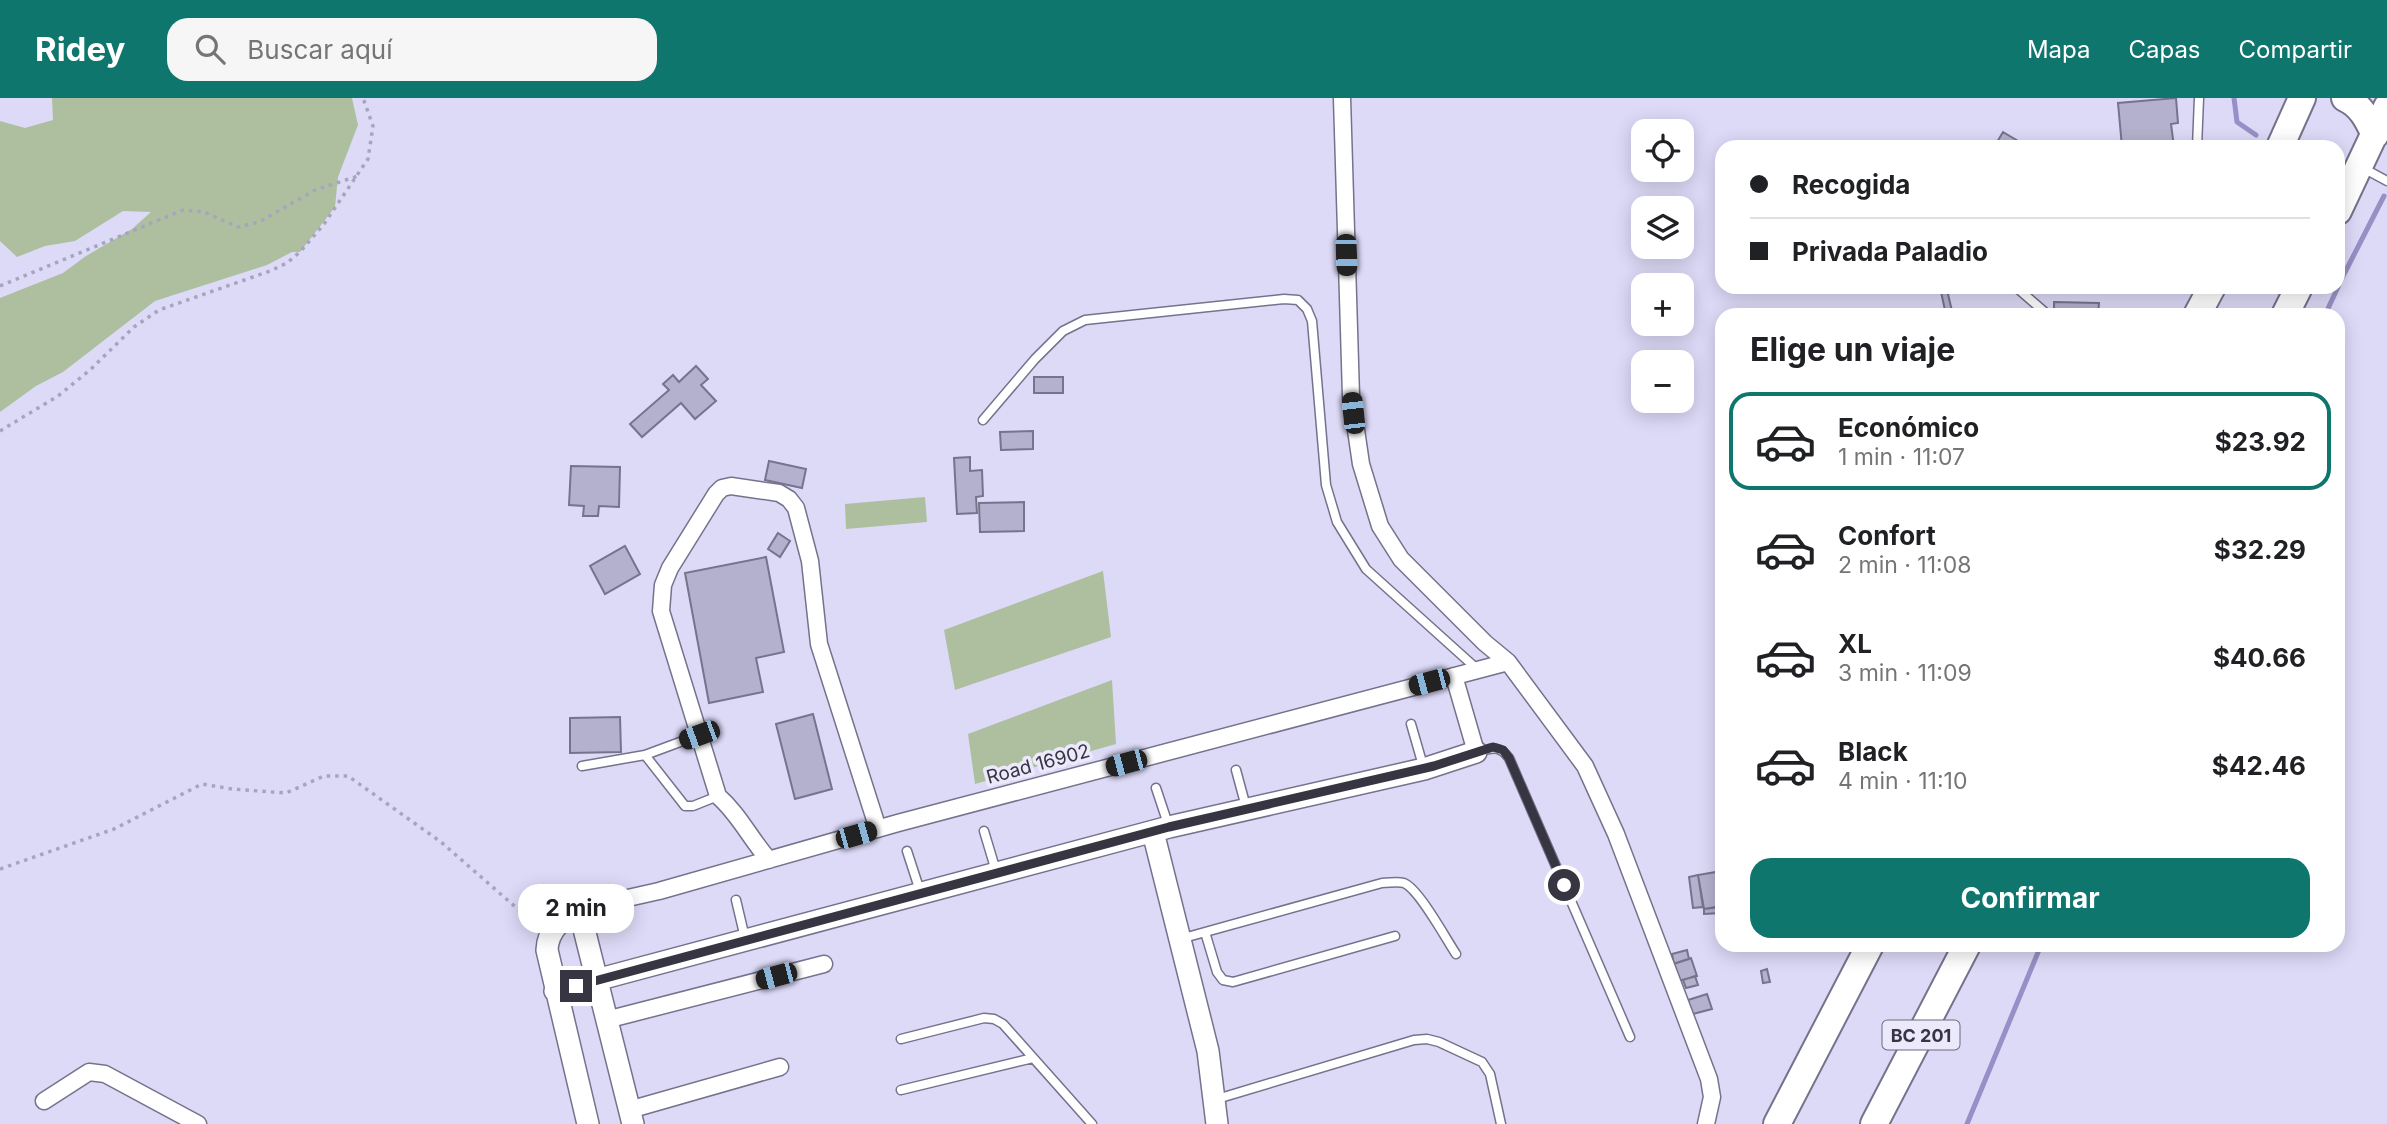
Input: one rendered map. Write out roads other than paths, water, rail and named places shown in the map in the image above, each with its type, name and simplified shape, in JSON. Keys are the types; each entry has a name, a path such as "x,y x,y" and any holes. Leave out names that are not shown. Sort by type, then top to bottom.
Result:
{"highway":[{"path":"2283,140 2298,108 2324,98"},
{"path":"2345,98 2357,106 2375,135"},
{"path":"2345,197 2387,107"},
{"path":"1777,1124 1866,952"},
{"name":"BC 201","path":"1874,1124 1963,952"}],"street":[{"path":"1342,98 1349,370 1355,430 1370,496 1380,526 1401,559 1485,643 1508,662 1585,766 1616,834 1709,1079 1712,1097 1706,1124"},
{"path":"769,860 752,841 732,808 718,796 661,611 663,584 670,568 722,488 731,486 779,493 789,499 796,508 810,561 819,644 878,829"},
{"name":"Road 16902","path":"579,909 659,891 878,829 1508,662"},
{"path":"555,990 1161,830 1424,769 1476,752 1454,676"},
{"path":"1161,830 1180,939 1208,1051 1217,1124"},
{"path":"588,1124 547,950 550,937 558,923 579,909 631,1117 780,1067"},
{"path":"606,1020 824,964"},
{"path":"44,1101 89,1072 105,1074 198,1124"}],"lane":[{"path":"2197,140 2199,98"},
{"path":"2361,166 2387,181"},
{"path":"2023,294 2040,308"},
{"path":"983,420 1035,359 1063,331 1085,320 1271,300 1298,300 1307,309 1312,321 1326,485 1337,522 1366,569 1477,669"},
{"path":"1411,724 1424,769"},
{"path":"582,766 645,755 699,735"},
{"path":"1476,752 1493,747 1503,750 1509,758 1629,1037"},
{"path":"645,755 685,806 693,806 718,796"},
{"path":"1236,770 1247,809"},
{"path":"1156,788 1161,830"},
{"path":"984,831 997,874"},
{"path":"907,850 921,894"},
{"path":"1180,939 1397,881 1407,884 1416,893 1456,954"},
{"path":"736,900 746,941"},
{"path":"1205,932 1217,972 1223,980 1233,982 1395,936"},
{"path":"901,1039 984,1018 994,1019 1003,1024 1093,1124"},
{"path":"1214,1100 1414,1040 1427,1039 1482,1062 1490,1074 1501,1124"},
{"path":"901,1090 1033,1058"}],"waterway":[{"path":"2234,98 2237,122 2256,135"},
{"path":"2345,272 2384,196"},
{"path":"2328,308 2335,294"},
{"path":"1967,1124 2038,952"}]}
